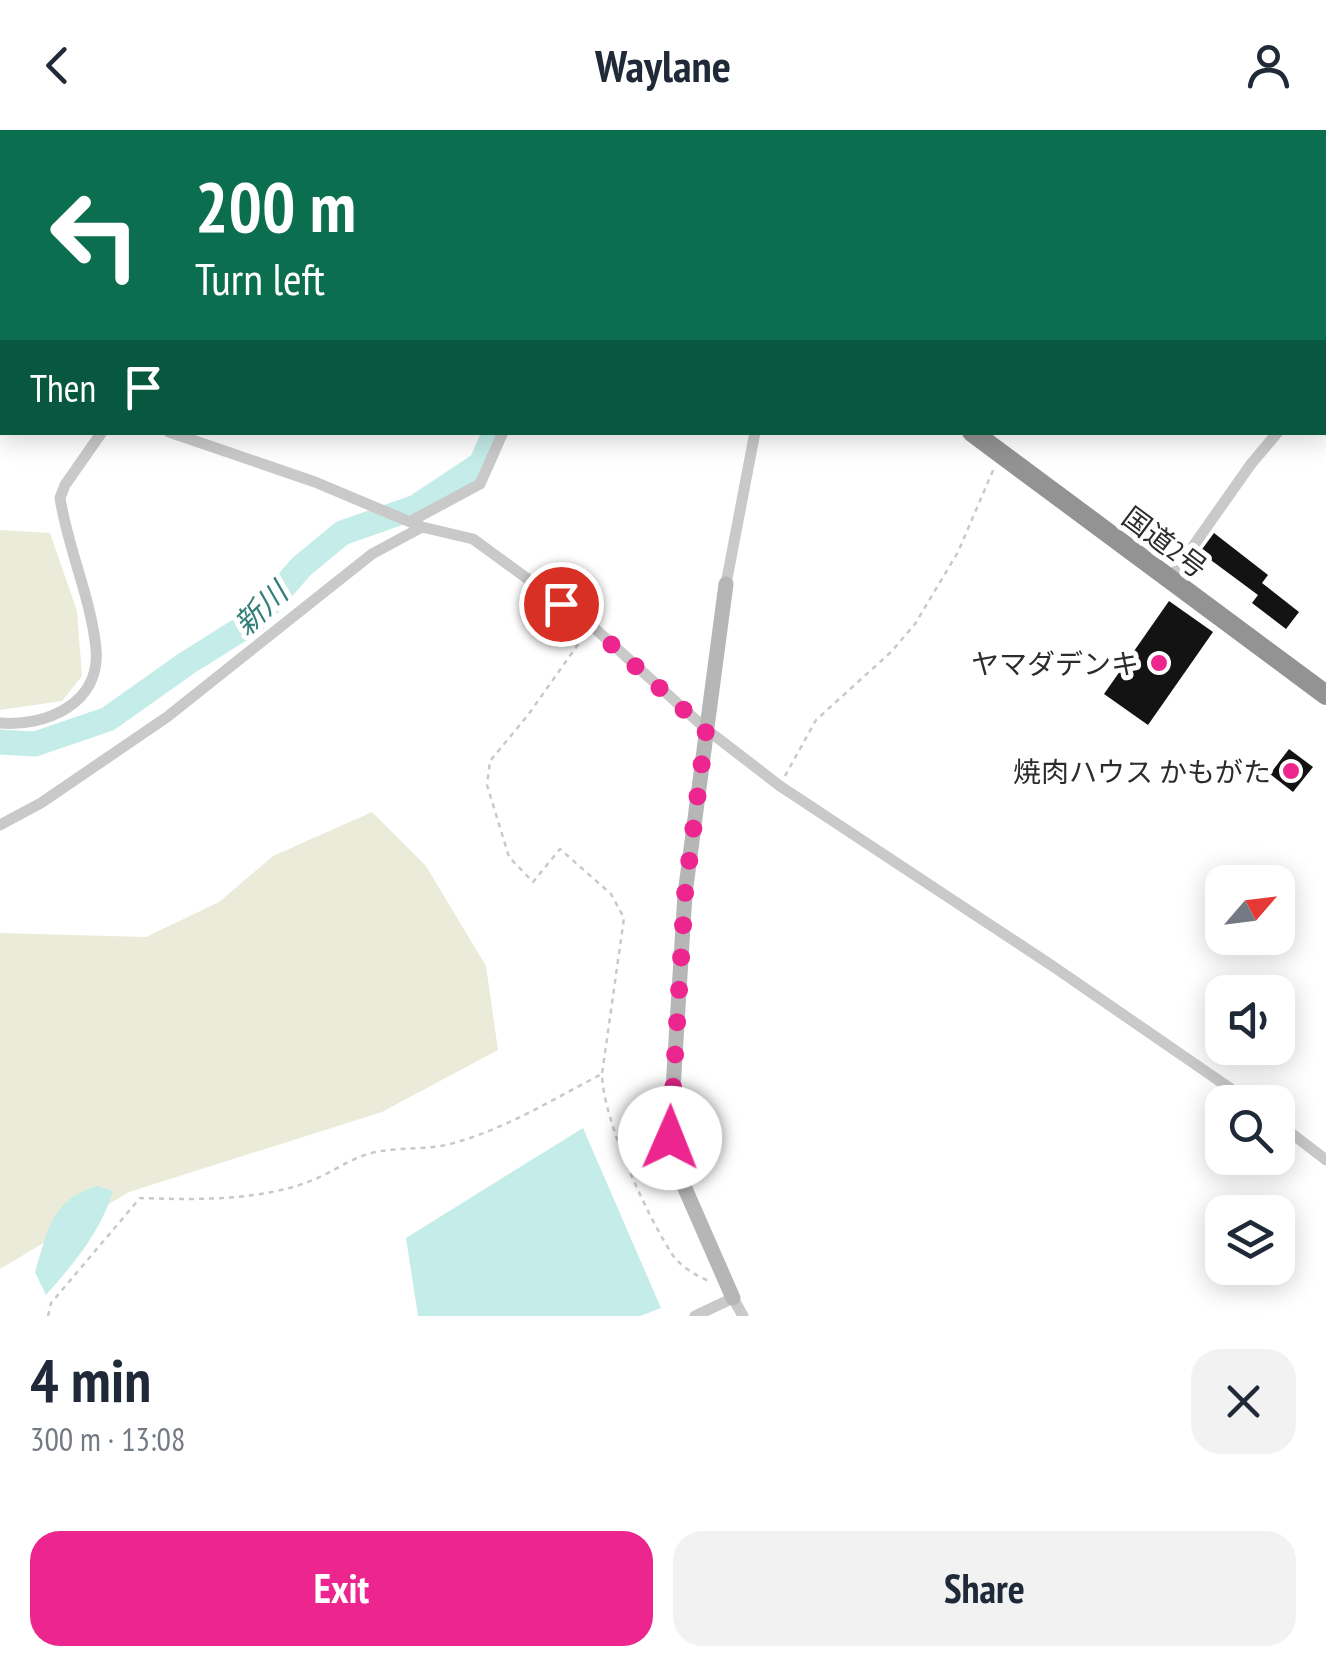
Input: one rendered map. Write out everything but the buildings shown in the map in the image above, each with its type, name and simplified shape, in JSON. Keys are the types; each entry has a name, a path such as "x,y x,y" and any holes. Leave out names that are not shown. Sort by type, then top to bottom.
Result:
{"highway":[{"name":"国道2号","path":"976,435 1326,695"}],"street":[{"path":"0,724 48,719 74,705 88,685 96,650 60,498 100,435"},
{"path":"178,435 315,482 417,524 473,539 591,626 706,730 780,786 1225,1085"},
{"path":"0,825 41,804 167,717 372,554 480,484 503,435"},
{"path":"743,1316 673,1161 670,1138 685,894 726,584 754,435"},
{"path":"1170,579 1275,435"},
{"path":"1295,1136 1326,1160"},
{"path":"695,1316 731,1293"}],"path":[{"path":"780,786 816,720 891,652 914,624 958,552 1000,453"},
{"path":"591,626 490,761 487,785 509,857 534,882 560,849 611,894 624,918 602,1095 610,1122 674,1257 702,1279 731,1293"},
{"path":"48,1316 52,1302 140,1198 205,1200 278,1189 310,1181 362,1156 390,1148 445,1146 480,1136 602,1074"}],"green space":[{"path":"0,530 50,533 77,611 82,676 62,701 0,710"},
{"path":"372,812 426,866 486,966 498,1050 382,1112 129,1192 0,1269 0,933 146,937 219,902 273,856"}],"water":[{"path":"583,1128 661,1308 640,1316 418,1316 406,1238"},
{"path":"97,1186 113,1191 101,1220 77,1259 46,1295 35,1272 48,1230 70,1199"}],"waterway":[{"name":"新川","path":"0,742 35,744 108,719 254,621 301,567 342,533 416,507 481,464 494,435"}],"place":[{"name":"ヤマダデンキ","path":"1159,663"},
{"name":"焼肉ハウス かもがた","path":"1291,771"}],"route":[{"path":"561,604 591,626 706,730 685,894 670,1138"}]}
